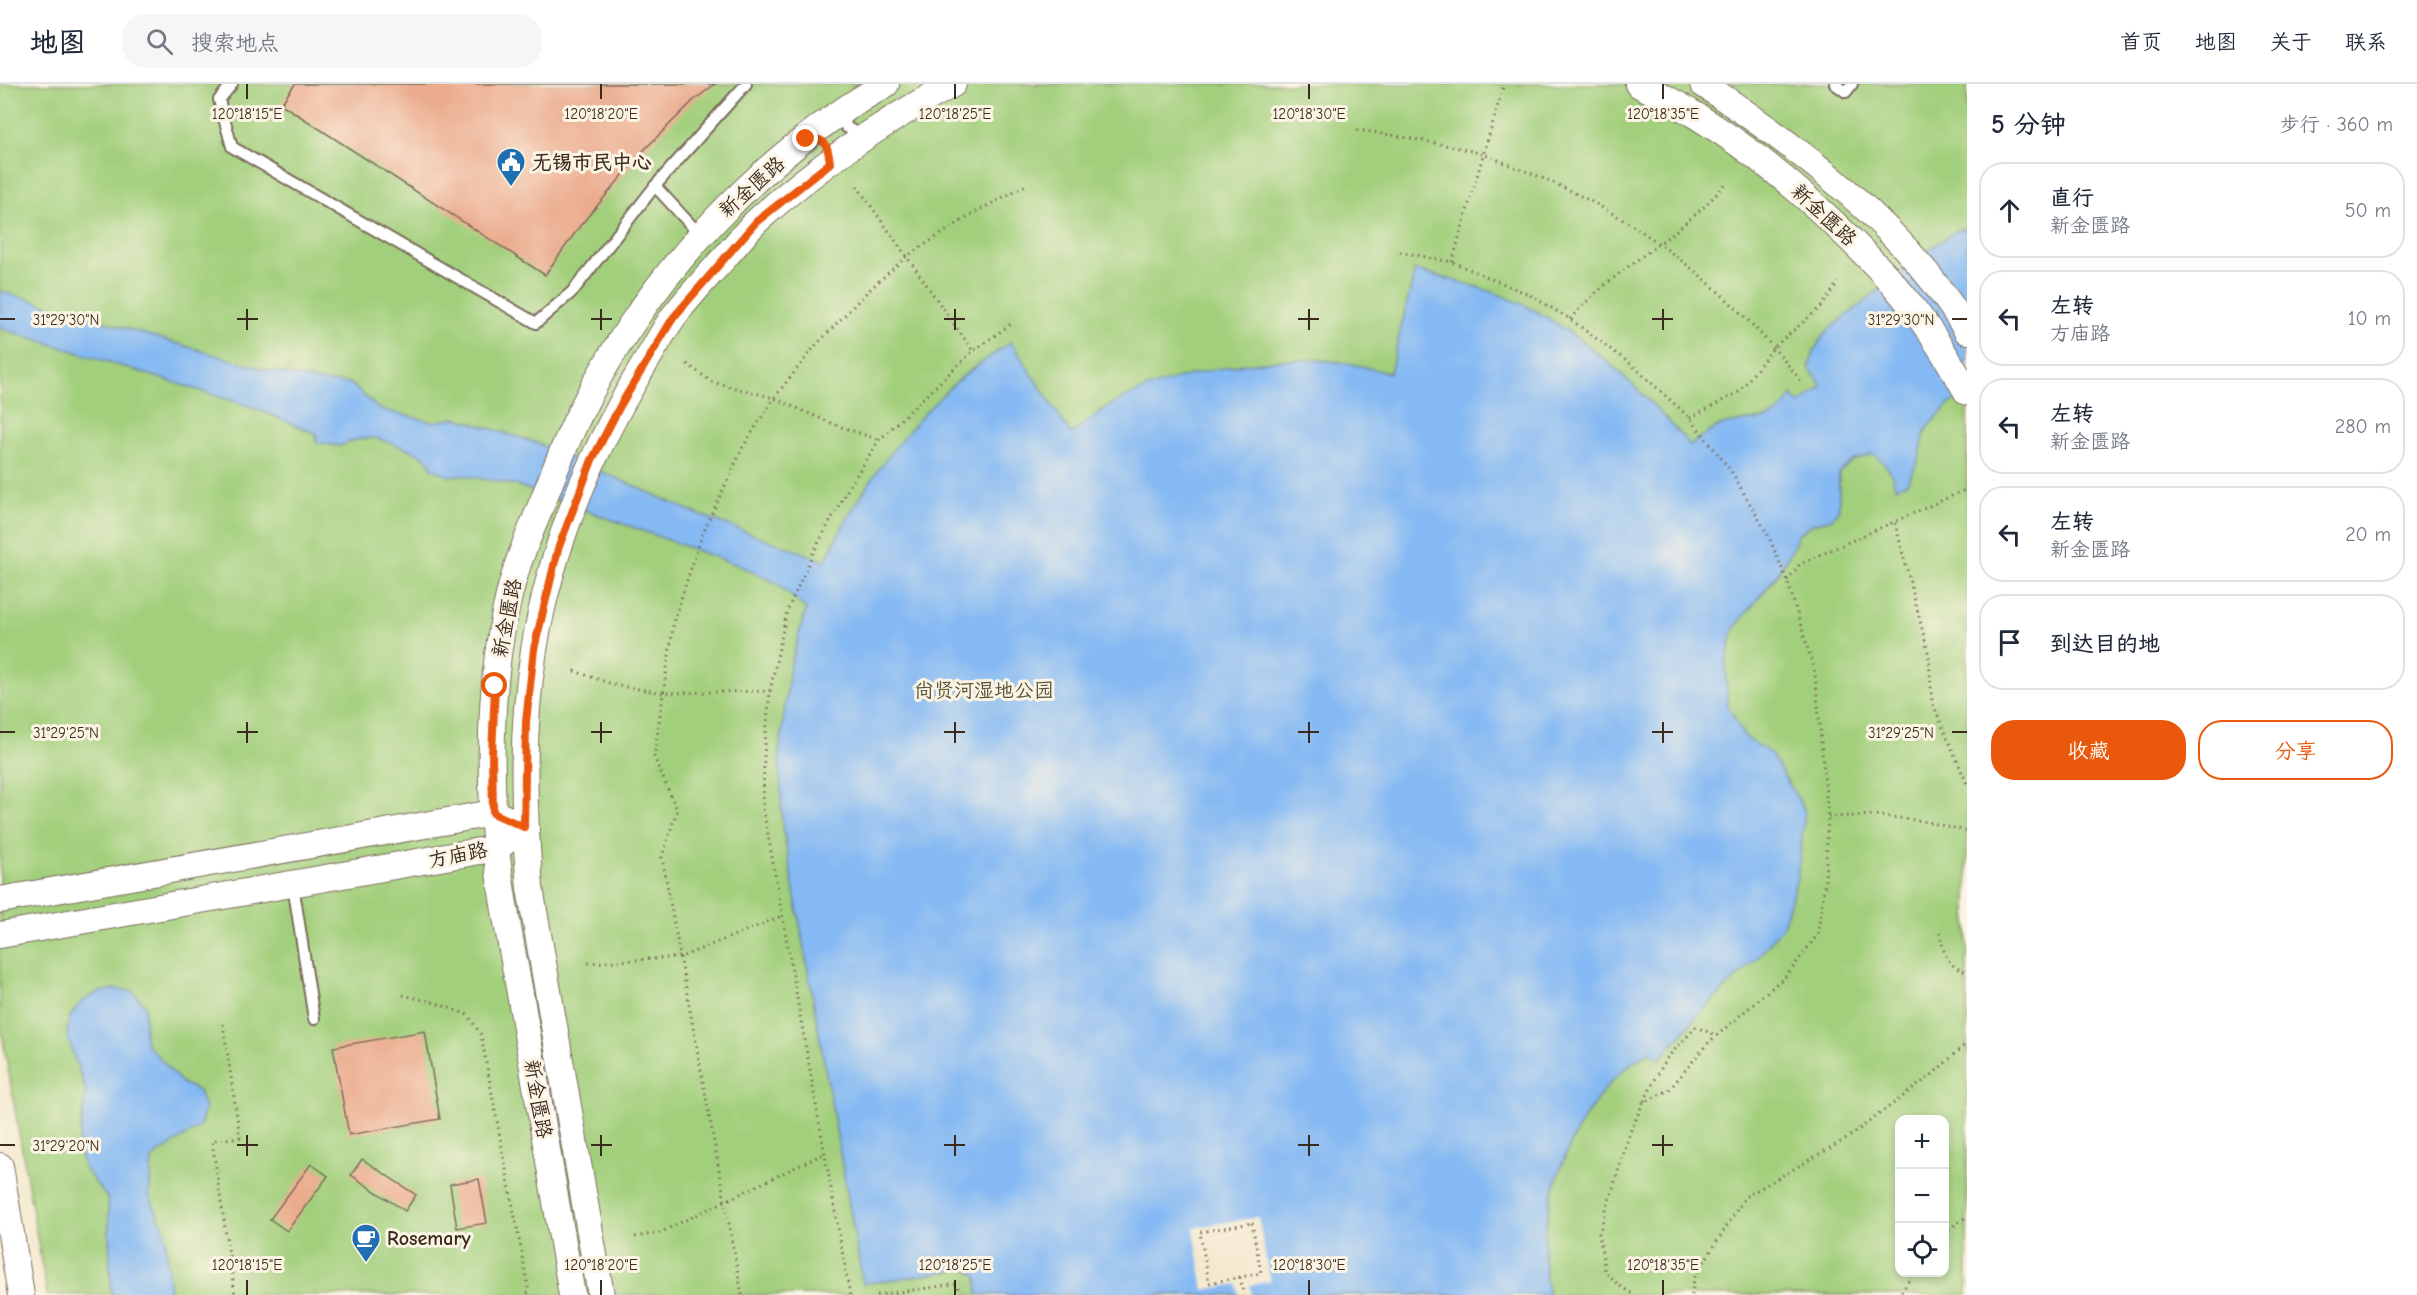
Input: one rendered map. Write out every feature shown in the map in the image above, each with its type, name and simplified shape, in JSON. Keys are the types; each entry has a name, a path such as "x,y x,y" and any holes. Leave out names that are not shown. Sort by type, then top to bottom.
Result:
{"street":[{"name":"新金匮路","path":"601,1295 530,888 524,827 525,732 534,649 558,549 592,460 620,406 673,318 822,149 849,107 886,84"},
{"name":"新金匮路","path":"572,1295 509,932 493,813 492,715 498,658 517,567 563,450 589,396 656,290 700,236 733,203 822,149 869,134 953,84"},
{"name":"新金匮路","path":"1638,84 1707,122 1759,158 1811,200 1867,256 1915,311 1943,351 1967,392"},
{"name":"新金匮路","path":"1703,84 1796,149 1850,194 1891,234 1938,289 1967,331"},
{"name":"方庙路","path":"0,900 493,813 524,827 497,848 0,935"},
{"path":"0,1166 21,1295"}],"lane":[{"path":"232,84 219,100 232,147 536,323 573,291 655,186 746,84"},
{"path":"1835,84 1846,92 1852,84"},
{"path":"849,107 845,118 846,127 855,132 869,134"},
{"path":"655,186 700,236"},
{"path":"293,885 314,1019"}],"path":[{"path":"1452,262 1504,84"},
{"path":"1357,130 1483,154 1558,184 1615,215 1660,244 1717,288 1774,347 1802,381"},
{"path":"1570,319 1590,296 1660,244 1712,201 1727,182"},
{"path":"742,1295 662,857 677,810 654,757 674,620 702,535 743,447 774,398 816,345 866,293 907,256 974,213 1026,185"},
{"path":"857,186 973,351"},
{"path":"1400,252 1452,262 1530,295 1570,319 1632,365 1690,418 1731,471 1768,535 1787,580 1815,672 1828,817 1825,881 1818,934 1788,974 1707,1044 1669,1090 1643,1103"},
{"path":"1690,418 1739,392 1774,347 1822,306 1838,282"},
{"path":"850,1295 763,807 764,755 770,691 787,611 814,551 879,440 973,351 1011,324"},
{"path":"687,364 712,382 774,398 833,424 879,440"},
{"path":"1787,580 1800,564 1967,489"},
{"path":"1895,523 1929,656 1932,702 1967,784"},
{"path":"574,671 615,685 662,693 770,691"},
{"path":"1828,817 1874,815 1923,821 1967,831"},
{"path":"588,963 681,957 782,916"},
{"path":"1940,932 1944,956 1959,970 1967,972"},
{"path":"403,995 436,1003 468,1015 481,1035 529,1292 525,1295"},
{"path":"223,1024 240,1137 212,1141 235,1295"},
{"path":"1634,1295 1620,1286 1605,1271 1599,1234 1629,1136 1666,1059 1696,1027 1717,1036"},
{"path":"1692,1295 1694,1278 1745,1197 1846,1139 1933,1074 1967,1043"},
{"path":"635,1237 659,1233 825,1153"},
{"path":"1949,1229 1967,1216"},
{"path":"1252,1223 1261,1273 1240,1277 1209,1283 1200,1232 1252,1223"},
{"path":"1240,1277 1244,1295"},
{"path":"1896,1295 1902,1291 1911,1277"},
{"path":"878,1295 957,1284 960,1295"}],"green space":[{"name":"尚贤河湿地公园","path":"0,84 1967,84 1967,1295 47,1295 0,1022"}],"water":[{"path":"1967,228 1967,393 1947,406 1926,429 1919,459 1907,483 1895,487 1888,468 1873,454 1852,461 1839,473 1839,509 1832,519 1812,524 1798,535 1792,550 1774,579 1733,630 1726,664 1727,704 1744,736 1771,754 1805,811 1797,879 1783,926 1757,958 1698,1015 1660,1059 1648,1052 1625,1068 1602,1092 1585,1117 1558,1175 1550,1205 1545,1236 1545,1267 1549,1295 978,1295 977,1276 966,1269 863,1284 782,823 779,754 790,667 806,609 778,584 740,566 516,485 462,475 448,476 433,469 426,458 411,450 375,438 358,439 339,446 316,442 317,434 252,407 0,328 0,291 263,369 325,382 350,383 379,409 433,422 457,418 537,443 695,513 825,561 865,489 898,444 962,377 1011,342 1071,434 1107,407 1137,393 1195,374 1226,367 1288,360 1318,360 1351,364 1390,373 1415,270 1507,298 1558,324 1619,372 1690,445 1722,425 1771,417 1785,405 1792,395 1799,404 1822,386 1809,367 1815,349 1826,332 1934,246 1958,230"},
{"path":"114,989 132,991 145,1005 145,1042 182,1083 199,1091 205,1108 200,1126 152,1158 149,1195 165,1231 170,1295 111,1295 108,1199 84,1168 78,1149 86,1091 67,1036 69,1018 80,1003 96,993"}],"pier":[{"path":"1258,1217 1270,1281 1250,1285 1251,1295 1239,1295 1237,1284 1204,1290 1194,1228"}],"building":[{"name":"无锡市民中心","path":"295,84 715,84 693,101 645,149 580,226 545,275 281,104"},
{"path":"425,1031 440,1119 349,1135 333,1047"},
{"path":"362,1159 416,1195 405,1211 351,1175"},
{"path":"311,1164 328,1176 287,1231 270,1219"},
{"path":"479,1179 487,1223 457,1228 450,1184"}],"place":[{"name":"无锡市民中心","path":"511,188"},
{"name":"Rosemary","path":"366,1264"}],"route":[{"path":"495,686 492,715 493,813 524,827 526,722 534,649 558,549 592,460 639,372 673,318 701,283 756,222 830,163 825,143 816,138 806,139"}]}
